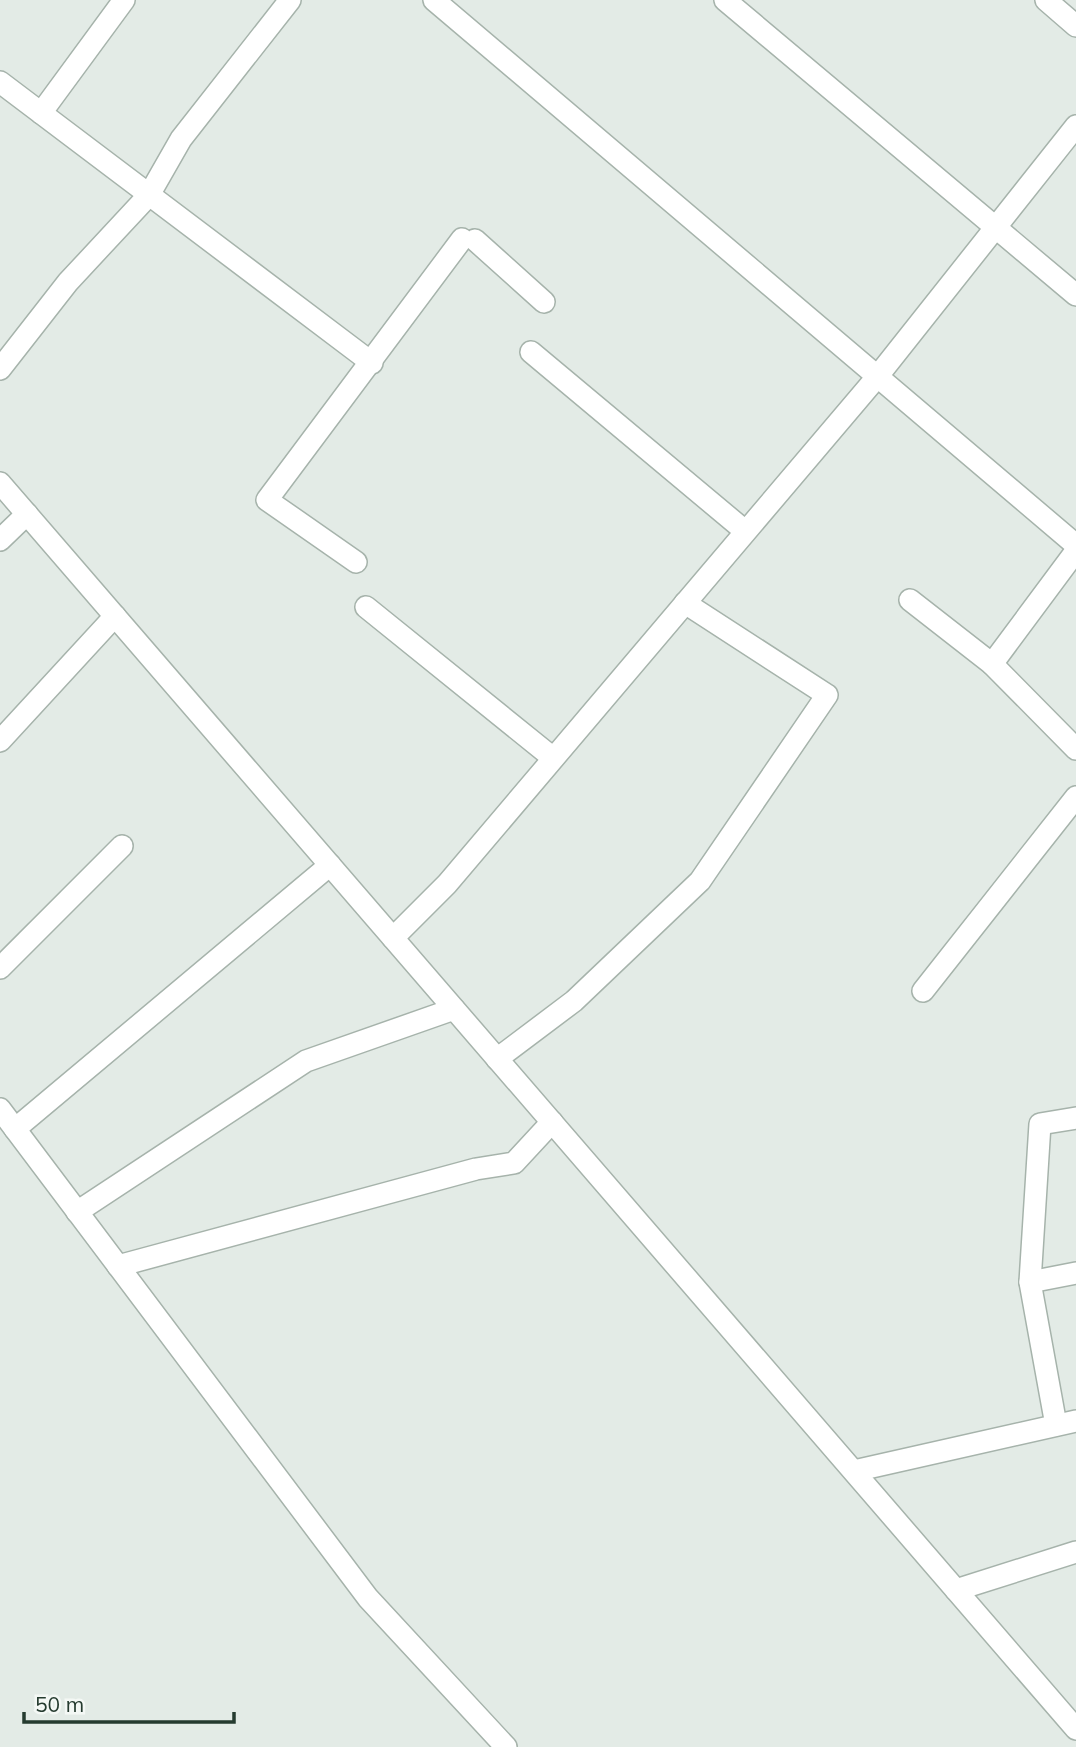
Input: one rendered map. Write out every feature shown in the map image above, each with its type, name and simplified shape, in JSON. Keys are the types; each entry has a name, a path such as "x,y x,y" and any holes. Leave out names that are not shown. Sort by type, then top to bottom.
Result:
{"street":[{"path":"41,113 124,0"},
{"path":"0,369 68,282 149,195 181,139 290,0"},
{"path":"434,0 1076,545"},
{"path":"725,0 1076,295"},
{"path":"1046,0 1076,26"},
{"path":"0,82 372,363"},
{"path":"393,938 447,884 877,377 1076,126"},
{"path":"356,562 267,500 468,240 544,302"},
{"path":"531,352 745,531"},
{"path":"0,483 956,1590 1067,1706 1076,1730"},
{"path":"0,540 27,514"},
{"path":"992,664 1076,551"},
{"path":"910,600 992,664 1076,748"},
{"path":"497,1059 574,1001 700,881 827,695 685,603"},
{"path":"366,607 553,758"},
{"path":"0,741 115,616"},
{"path":"922,991 1076,797"},
{"path":"0,968 122,846"},
{"path":"15,1129 330,865"},
{"path":"77,1212 306,1061 454,1009"},
{"path":"0,1109 368,1598 506,1747"},
{"path":"854,1471 1066,1423 1030,1282 1040,1124 1076,1118"},
{"path":"118,1266 476,1169 514,1163 552,1122"},
{"path":"1030,1282 1076,1273"},
{"path":"956,1590 1076,1552"}]}
